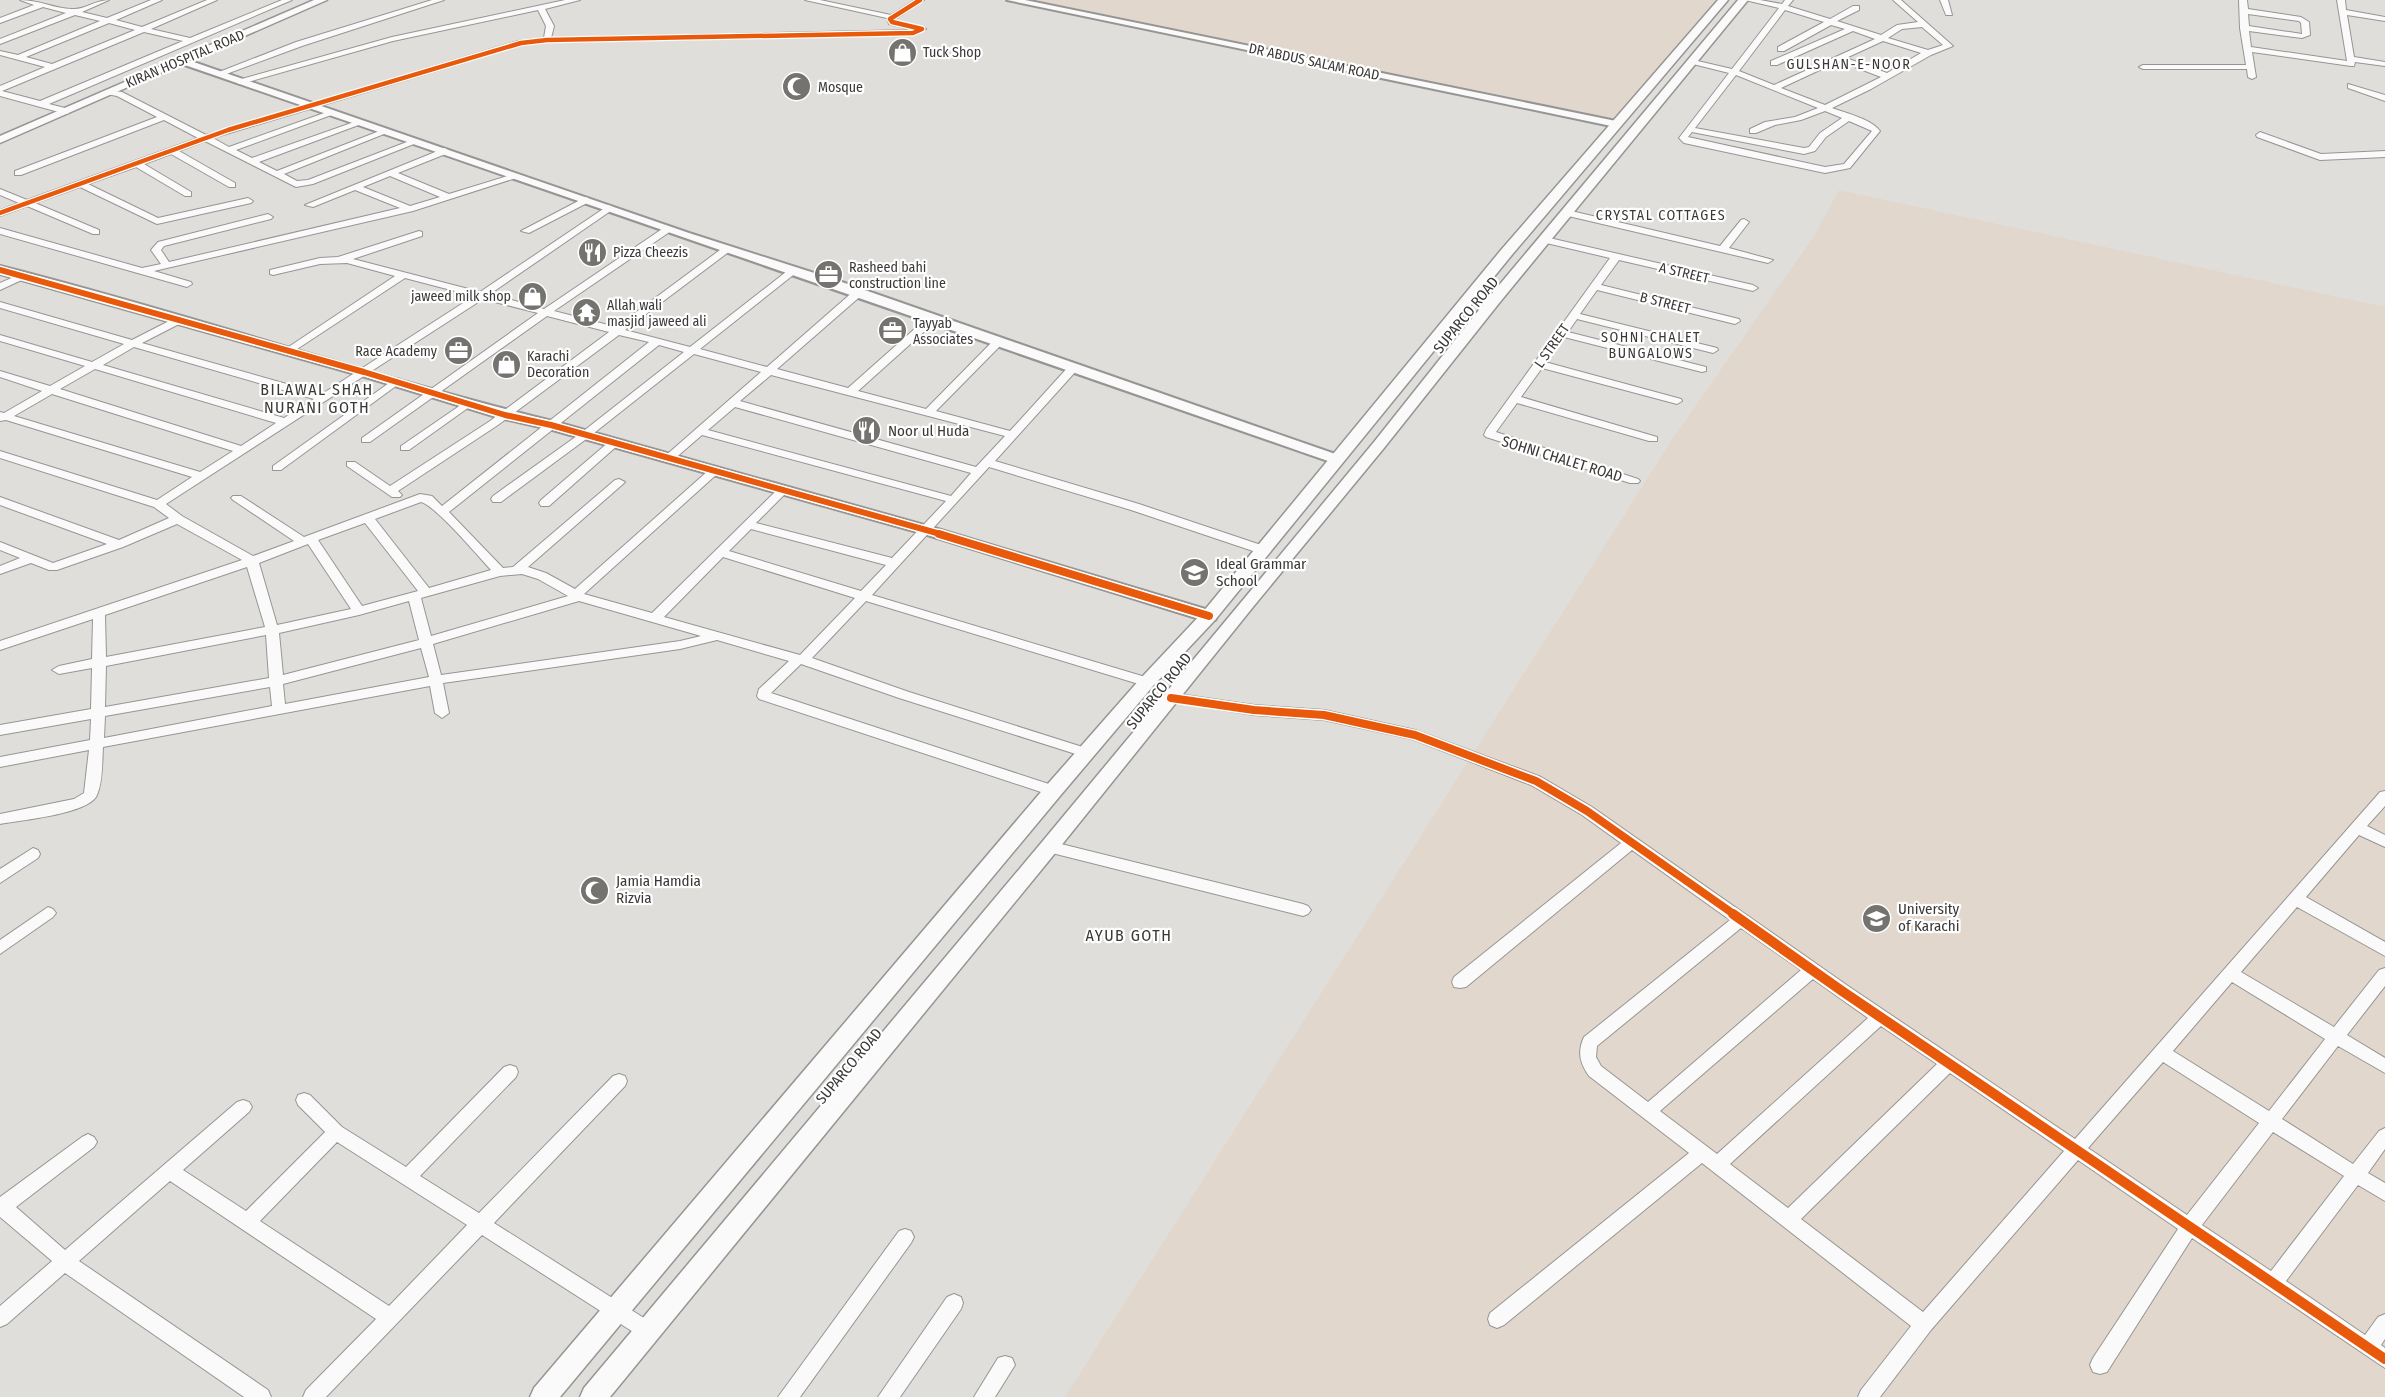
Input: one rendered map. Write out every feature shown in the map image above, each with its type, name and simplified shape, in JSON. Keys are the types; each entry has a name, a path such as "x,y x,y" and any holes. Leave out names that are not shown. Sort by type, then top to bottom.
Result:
{"main road":[{"name":"KIRAN HOSPITAL ROAD","path":"51,113 301,0"},
{"name":"KIRAN HOSPITAL ROAD","path":"0,131 31,117 66,111 322,0"},
{"name":"SUPARCO ROAD","path":"593,1397 1372,454 1495,299 1640,127 1723,0"},
{"name":"SUPARCO ROAD","path":"543,1397 1049,796 1147,682 1209,616 1336,459 1616,124 1679,68 1743,0"},
{"path":"0,140 51,113"},
{"path":"1474,294 1495,299"},
{"path":"1225,596 1247,603"},
{"path":"1049,796 1076,813"}],"street":[{"path":"24,0 202,43"},
{"path":"0,21 52,0"},
{"path":"0,42 105,0"},
{"path":"18,58 158,0"},
{"path":"0,91 213,0"},
{"path":"41,104 288,0"},
{"path":"218,74 298,44 440,0"},
{"path":"242,82 392,39 526,7 540,7 576,0"},
{"path":"809,0 891,17 920,0"},
{"name":"DR ABDUS SALAM ROAD","path":"1012,0 1616,124"},
{"path":"1749,0 1786,3 1830,22 1928,53"},
{"path":"1753,131 1770,121 1803,118 1928,53 1948,47 1897,0"},
{"path":"1944,0 1949,13"},
{"path":"2243,0 2244,28 2253,77"},
{"path":"2247,49 2352,64 2341,0"},
{"path":"1679,68 1736,72 1871,126 1876,131 1847,165 1833,170 1687,141 1683,136 1736,72 1786,3"},
{"path":"540,7 550,26 547,40"},
{"path":"1781,49 1856,8"},
{"path":"2244,11 2301,19 2305,22 2306,35 2244,28"},
{"path":"2343,12 2385,19"},
{"path":"0,213 171,150 305,105 521,43 547,40 901,34 922,30 891,22 891,17"},
{"path":"1776,87 1881,39 1900,27 1924,24"},
{"path":"1774,63 1852,29"},
{"path":"1904,46 1924,41"},
{"path":"0,53 53,67"},
{"path":"1838,58 1887,76"},
{"path":"2351,59 2385,64"},
{"path":"182,61 330,114 859,292 1336,459"},
{"path":"2143,67 2250,66"},
{"path":"2351,86 2385,98"},
{"path":"0,91 41,104 51,113"},
{"path":"109,92 118,94 165,117 296,184 305,183 415,142"},
{"path":"228,150 330,114"},
{"path":"18,173 165,117"},
{"path":"1689,129 1804,151 1812,149 1823,135 1850,117"},
{"path":"252,161 360,123"},
{"path":"277,174 385,132"},
{"path":"2260,135 2320,157 2385,154"},
{"path":"171,150 232,185"},
{"path":"310,205 445,151"},
{"path":"136,163 188,194"},
{"path":"391,172 448,197"},
{"path":"143,271 410,208 517,176"},
{"path":"79,183 157,221 248,201"},
{"path":"354,187 410,208"},
{"path":"0,192 24,204 96,232"},
{"path":"526,231 586,200"},
{"path":"158,504 480,296 609,208"},
{"path":"1567,213 1768,260"},
{"path":"166,266 156,250 161,244 268,217"},
{"path":"1722,250 1744,222"},
{"path":"366,440 546,312 668,229"},
{"path":"0,231 187,284"},
{"path":"273,272 320,261 340,259 419,234"},
{"path":"1545,240 1616,257"},
{"path":"390,491 505,415 727,249"},
{"name":"L STREET","path":"1490,435 1616,257"},
{"name":"A STREET","path":"1616,257 1753,288"},
{"path":"340,259 1014,435"},
{"path":"0,270 396,381 505,415 551,425 926,530 1209,616"},
{"path":"498,499 585,435 794,270"},
{"path":"288,352 403,275"},
{"path":"0,287 23,276"},
{"name":"B STREET","path":"1594,286 1735,321"},
{"path":"668,459 859,292"},
{"path":"0,306 324,398"},
{"path":"1574,315 1713,350"},
{"path":"851,391 932,319"},
{"path":"2,417 54,390 133,343 179,320"},
{"path":"1561,333 1702,369"},
{"path":"0,338 285,422"},
{"path":"442,512 657,341"},
{"path":"929,412 998,342"},
{"path":"1539,364 1677,401"},
{"path":"1049,796 764,696 764,692 801,660 864,596 1073,368"},
{"path":"0,374 242,450"},
{"path":"278,468 396,381"},
{"path":"1515,399 1653,438"},
{"path":"734,402 1135,507 1263,550"},
{"path":"405,448 468,403"},
{"path":"2,417 201,476"},
{"path":"700,431 954,500"},
{"name":"SOHNI CHALET ROAD","path":"1490,435 1634,481"},
{"path":"545,503 614,443"},
{"path":"0,454 158,504 178,519 252,561 272,630 279,711"},
{"path":"351,464 408,503"},
{"path":"0,730 277,681 426,642 577,596 713,472"},
{"path":"517,570 619,482"},
{"path":"655,618 782,491"},
{"path":"237,498 307,541 358,611"},
{"path":"0,646 252,561 426,498 500,572"},
{"path":"0,501 119,544"},
{"path":"368,518 420,594 426,642 442,713"},
{"path":"0,546 53,567 119,544 178,519"},
{"path":"748,525 895,563"},
{"path":"721,554 1147,682"},
{"path":"0,570 32,558"},
{"path":"60,670 272,630 358,611 500,572 523,570 542,576 577,596 801,660 1087,753"},
{"path":"0,819 83,802 91,793 98,744 99,614"},
{"path":"0,762 436,680 680,645 717,636"},
{"path":"1171,698 1254,710 1324,715 1415,735 1536,781 1587,811 1948,1064 2385,1359"},
{"path":"1868,1397 1924,1323 2385,796"},
{"path":"2358,828 2385,842"},
{"path":"1460,982 1632,842"},
{"path":"1049,847 1304,910"},
{"path":"0,877 33,854"},
{"path":"2296,899 2385,950"},
{"path":"0,948 48,913"},
{"path":"1741,919 1590,1042 1586,1051 1588,1061 1595,1071 1924,1323"},
{"path":"1649,1111 1812,970"},
{"path":"2230,973 2385,1066"},
{"path":"2100,1365 2189,1227 2385,974"},
{"path":"1718,1164 1880,1017"},
{"path":"2161,1052 2385,1192"},
{"path":"1789,1219 1948,1064"},
{"path":"408,1177 510,1072"},
{"path":"313,1397 619,1081"},
{"path":"304,1100 336,1132 648,1331"},
{"path":"0,1318 243,1107"},
{"path":"246,1222 336,1132"},
{"path":"2273,1283 2385,1136"},
{"path":"88,1142 1,1207 65,1261 261,1397"},
{"path":"1497,1319 1703,1152"},
{"path":"170,1171 390,1317"},
{"path":"788,1397 905,1237"},
{"path":"888,1397 954,1303"},
{"path":"2368,1347 2385,1323"},
{"path":"984,1397 1005,1365"}],"shaded area":[{"path":"1035,0 1724,0 1622,120"},
{"name":"University of Karachi","path":"1839,190 2385,307 2385,1397 1065,1397 1673,438 1814,236"}],"cycle path":[{"path":"0,213 228,130 521,43 547,40 913,33 922,29 892,22 890,19 920,0"},
{"path":"0,270 364,372 505,415 551,425 926,530 1209,616"},
{"path":"1171,698 1254,710 1324,715 1415,735 1536,781 1587,811 1842,991 2385,1359"}],"place":[{"name":"Tuck Shop","path":"902,52"},
{"name":"Mosque","path":"797,87"},
{"name":"Pizza Cheezis","path":"592,252"},
{"name":"Rasheed bahi construction line","path":"828,275"},
{"name":"jaweed milk shop","path":"532,296"},
{"name":"Allah wali masjid jaweed ali","path":"586,313"},
{"name":"Tayyab Associates","path":"892,331"},
{"name":"Race Academy","path":"458,351"},
{"name":"Karachi Decoration","path":"506,364"},
{"name":"Noor ul Huda","path":"867,431"},
{"name":"Ideal Grammar School","path":"1195,573"},
{"name":"Jamia Hamdia Rizvia","path":"595,890"},
{"name":"University of Karachi","path":"1877,918"}],"district":[{"name":"GULSHAN-E-NOOR","path":"1849,64"},
{"name":"CRYSTAL COTTAGES","path":"1661,215"},
{"name":"SOHNI CHALET BUNGALOWS","path":"1651,346"},
{"name":"BILAWAL SHAH NURANI GOTH","path":"317,398"},
{"name":"AYUB GOTH","path":"1129,935"}]}
